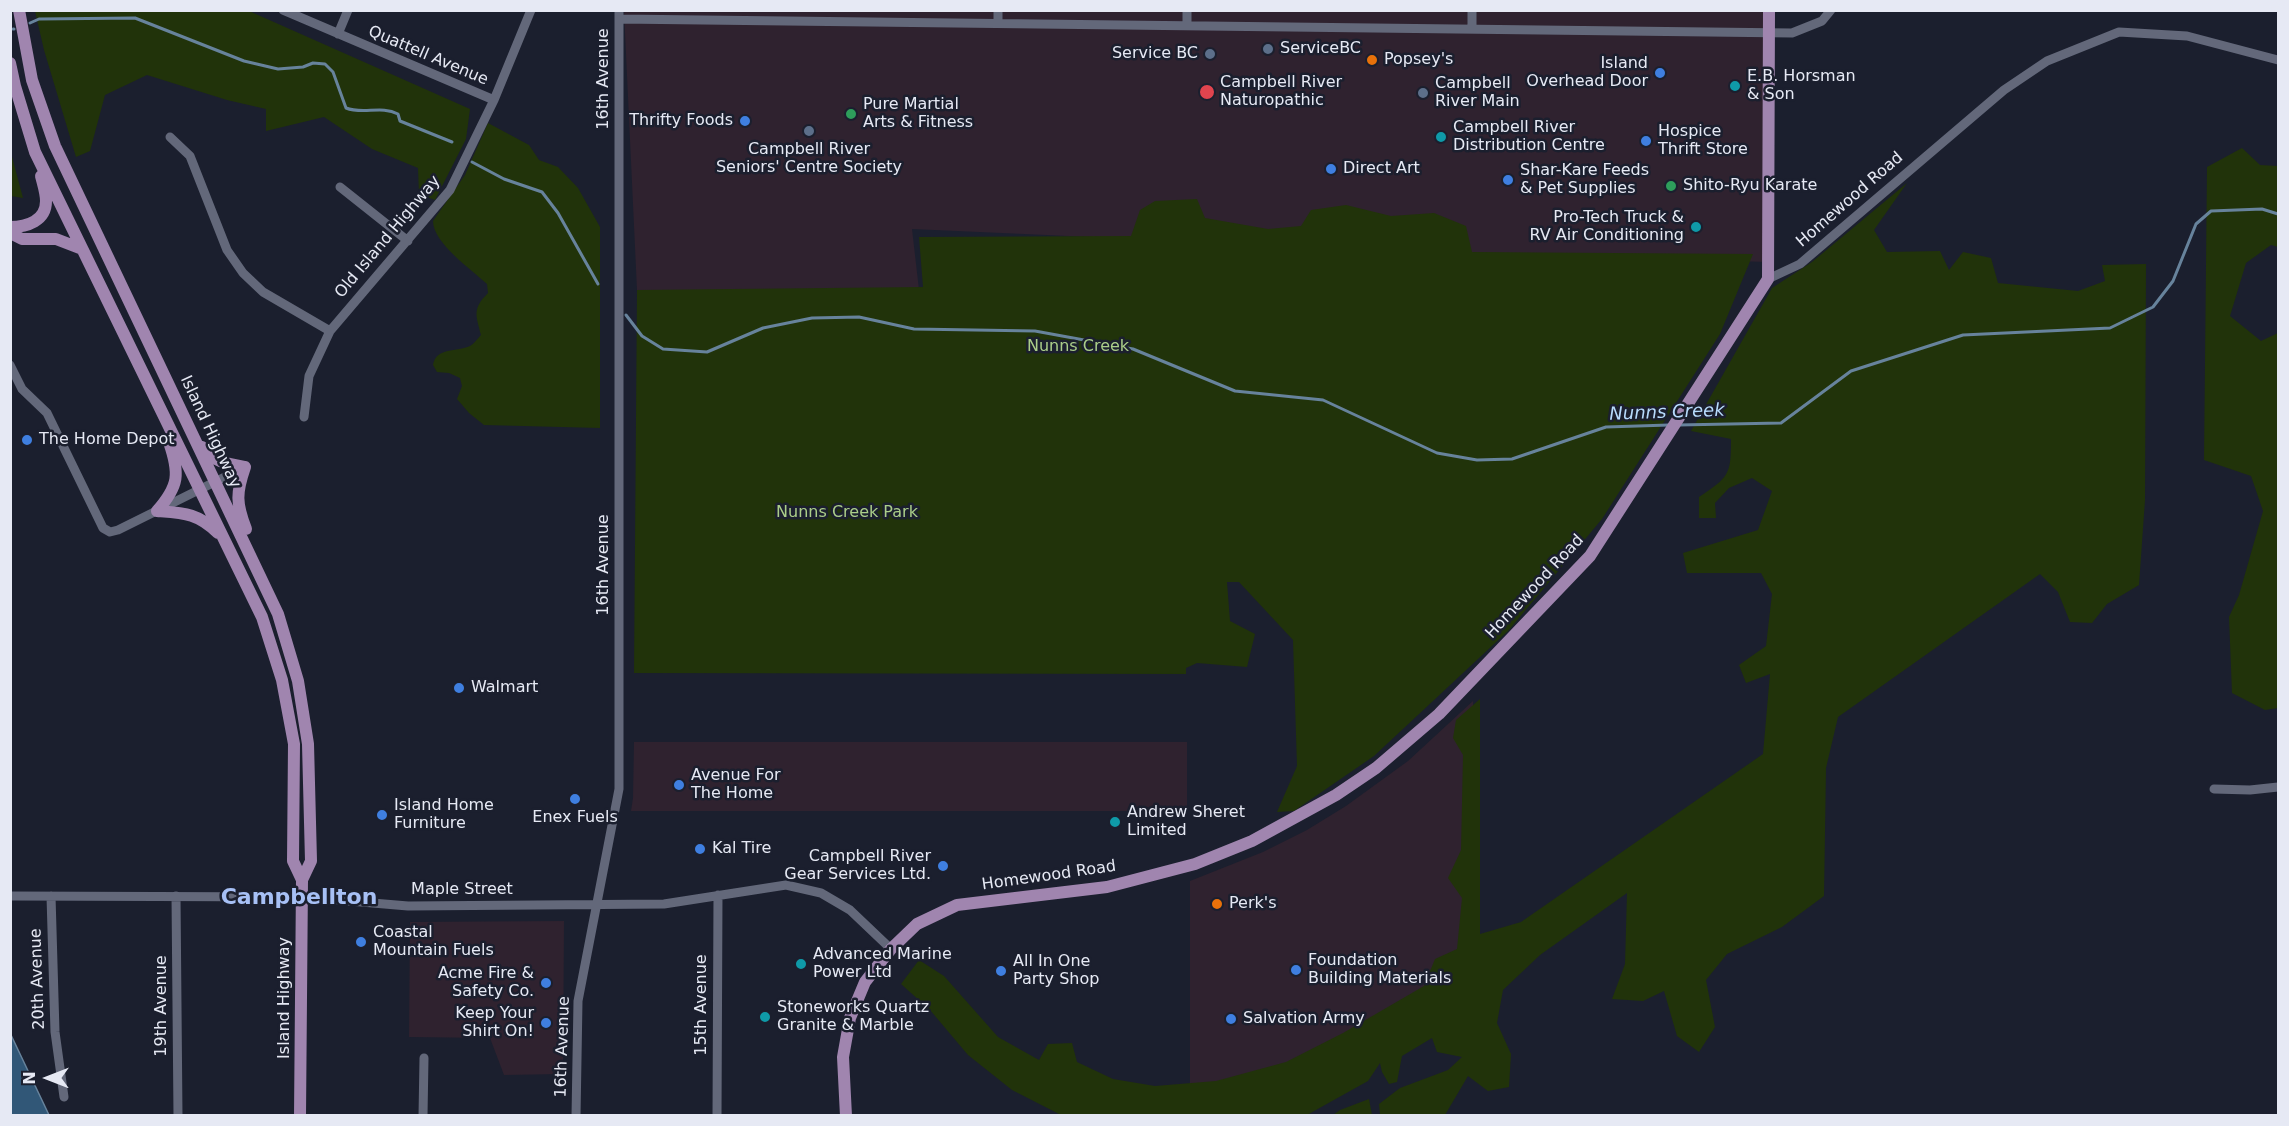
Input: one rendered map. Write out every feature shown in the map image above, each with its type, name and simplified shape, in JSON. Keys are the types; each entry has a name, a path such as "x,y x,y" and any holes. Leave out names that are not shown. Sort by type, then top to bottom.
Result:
{"main road":[{"name":"Island Highway","path":"19,10 32,81 55,146 278,614 298,681 308,744 311,861 302,880 300,1116"},
{"path":"1768,279 1769,10"},
{"name":"Island Highway","path":"10,63 35,152 262,617 282,680 294,744 293,861 302,880"},
{"path":"10,227 27,227 42,216 47,202 35,152"},
{"path":"10,233 22,239 56,239 82,249"},
{"name":"Homewood Road","path":"846,1116 843,1057 850,1018 866,982 891,949 917,924 957,905 1107,887 1195,864 1252,841 1336,795 1376,768 1439,714 1590,556 1768,279"},
{"path":"149,387 175,458 177,472 174,488 157,511"},
{"path":"195,440 208,455 216,460 245,467 238,487 237,504 278,614"},
{"path":"157,511 192,514 209,525 225,541"}],"street":[{"name":"Quattell Avenue","path":"283,10 494,100"},
{"path":"338,34 348,10"},
{"name":"Old Island Highway","path":"304,417 309,376 330,331 450,190 494,100 531,10"},
{"path":"851,10 851,21"},
{"path":"998,10 998,23"},
{"path":"1187,10 1187,26"},
{"path":"1472,10 1472,29"},
{"path":"620,15 851,21 1792,33 1822,21 1831,10"},
{"name":"16th Avenue","path":"576,1116 578,1001 619,789 620,15"},
{"name":"Homewood Road","path":"1768,279 1800,264 2004,90 2047,61 2119,32 2187,36 2278,60"},
{"path":"170,137 190,156 228,250 243,273 263,292 330,331"},
{"path":"340,187 408,241"},
{"path":"10,365 22,389 46,413 103,528 110,532 245,467"},
{"path":"2214,789 2250,790 2278,787"},
{"name":"Maple Street","path":"10,896 302,897 408,906 664,904 786,885 821,893 850,910 891,949"},
{"name":"15th Avenue","path":"717,1116 718,895"},
{"name":"20th Avenue","path":"51,896 55,1032 64,1097"},
{"name":"19th Avenue","path":"176,897 178,1116"},
{"path":"423,1116 424,1058"}],"shaded area":[{"path":"624,11 1769,11 1768,262 1405,251 912,229 921,307 637,290"},
{"path":"1473,701 1473,969 1354,1053 1190,1105 1190,881 1263,852 1307,830 1346,806 1408,761"},
{"path":"634,742 1187,742 1187,811 631,811"},
{"path":"564,921 563,1074 504,1075 490,1038 409,1037 410,922"}],"green space":[{"path":"35,11 249,11 470,109 466,139 435,200 419,194 418,168 372,149 324,117 266,131 266,109 227,100 147,75 105,95 90,151 76,157 44,50"},
{"path":"488,123 529,145 539,160 558,167 578,188 600,227 600,428 484,425 457,399 462,386 460,378 449,373 437,372 433,365 438,355 470,346 481,335 477,308 488,293 487,284 446,247 439,238 433,221 465,175"},
{"path":"2242,148 2260,165 2278,166 2278,247 2271,245 2246,263 2230,316 2261,341 2278,333 2278,708 2265,710 2232,693 2229,617 2239,595 2263,511 2251,476 2204,460 2207,167"},
{"path":"11,153 23,198 11,196"},
{"path":"1907,183 1874,230 1887,252 1940,251 1949,270 1963,252 1991,258 1998,283 2078,291 2105,281 2102,265 2146,264 2145,500 2139,585 2107,604 2092,623 2070,622 2058,592 2040,574 1838,717 1826,768 1824,896 1782,927 1727,954 1706,980 1715,1027 1699,1052 1677,1036 1664,991 1643,1001 1612,999 1625,964 1627,893 1540,955 1503,990 1497,1023 1511,1054 1509,1087 1488,1091 1468,1076 1445,1115 1380,1115 1379,1104 1400,1088 1448,1070 1462,1057 1437,1052 1432,1038 1402,1056 1397,1082 1389,1084 1380,1063 1368,1081 1307,1115 1059,1115 1012,1090 968,1055 930,1010 901,984 919,960 944,976 998,1037 1039,1060 1048,1044 1072,1043 1077,1062 1113,1079 1155,1086 1216,1081 1286,1062 1343,1033 1424,986 1435,959 1457,949 1462,898 1448,878 1461,850 1463,755 1453,738 1456,720 1480,699 1480,934 1521,922 1763,754 1770,674 1746,683 1739,665 1766,646 1772,594 1761,573 1687,573 1683,553 1758,530 1772,491 1752,478 1729,488 1715,503 1716,518 1699,518 1699,497 1717,485 1729,468 1731,439 1691,431 1772,288 1812,262"},
{"name":"Nunns Creek Park","path":"1197,199 1205,218 1268,229 1301,226 1311,210 1346,205 1391,216 1434,213 1466,226 1472,252 1753,254 1720,334 1602,519 1508,631 1374,756 1294,811 1277,812 1297,766 1293,640 1239,582 1227,582 1230,621 1255,634 1247,667 1197,663 1186,668 1186,674 634,673 637,290 923,287 919,237 1131,236 1140,210 1155,201"},
{"path":"1369,1099 1372,1115 1333,1115 1340,1110"}],"water":[{"path":"11,1035 49,1115 11,1115"}],"waterway":[{"name":"Nunns Creek","path":"30,23 39,19 135,18 244,61 278,69 303,67 313,63 325,64 333,72 346,108 359,111 392,111 398,114 400,121 452,142"},
{"name":"Nunns Creek","path":"472,162 504,179 542,192 558,213 598,284"},
{"name":"Nunns Creek","path":"1678,425 1781,423 1851,371 1963,335 2110,328 2153,307 2173,281 2196,224 2211,211 2262,209 2278,214"},
{"name":"Nunns Creek","path":"626,315 642,336 663,349 707,352 763,328 812,318 859,317 914,329 1035,331 1133,349 1235,391 1323,400 1437,453 1477,460 1512,459 1606,427 1669,425"}],"place":[{"name":"ServiceBC","path":"1268,49"},
{"name":"Service BC","path":"1210,54"},
{"name":"Popsey's","path":"1372,60"},
{"name":"Island Overhead Door","path":"1660,73"},
{"name":"E.B. Horsman & Son","path":"1735,86"},
{"name":"Campbell River Naturopathic","path":"1207,92"},
{"name":"Campbell River Main","path":"1423,93"},
{"name":"Pure Martial Arts & Fitness","path":"851,114"},
{"name":"Thrifty Foods","path":"745,121"},
{"name":"Campbell River Seniors' Centre Society","path":"809,131"},
{"name":"Campbell River Distribution Centre","path":"1441,137"},
{"name":"Hospice Thrift Store","path":"1646,141"},
{"name":"Direct Art","path":"1331,169"},
{"name":"Shar-Kare Feeds & Pet Supplies","path":"1508,180"},
{"name":"Shito-Ryu Karate","path":"1671,186"},
{"name":"Pro-Tech Truck & RV Air Conditioning","path":"1696,227"},
{"name":"The Home Depot","path":"27,440"},
{"name":"Walmart","path":"459,688"},
{"name":"Avenue For The Home","path":"679,785"},
{"name":"Enex Fuels","path":"575,799"},
{"name":"Island Home Furniture","path":"382,815"},
{"name":"Andrew Sheret Limited","path":"1115,822"},
{"name":"Kal Tire","path":"700,849"},
{"name":"Campbell River Gear Services Ltd.","path":"943,866"},
{"name":"Perk's","path":"1217,904"},
{"name":"Coastal Mountain Fuels","path":"361,942"},
{"name":"Advanced Marine Power Ltd","path":"801,964"},
{"name":"Foundation Building Materials","path":"1296,970"},
{"name":"All In One Party Shop","path":"1001,971"},
{"name":"Acme Fire & Safety Co.","path":"546,983"},
{"name":"Stoneworks Quartz Granite & Marble","path":"765,1017"},
{"name":"Salvation Army","path":"1231,1019"},
{"name":"Keep Your Shirt On!","path":"546,1023"}],"district":[{"name":"Campbellton","path":"299,898"}]}
